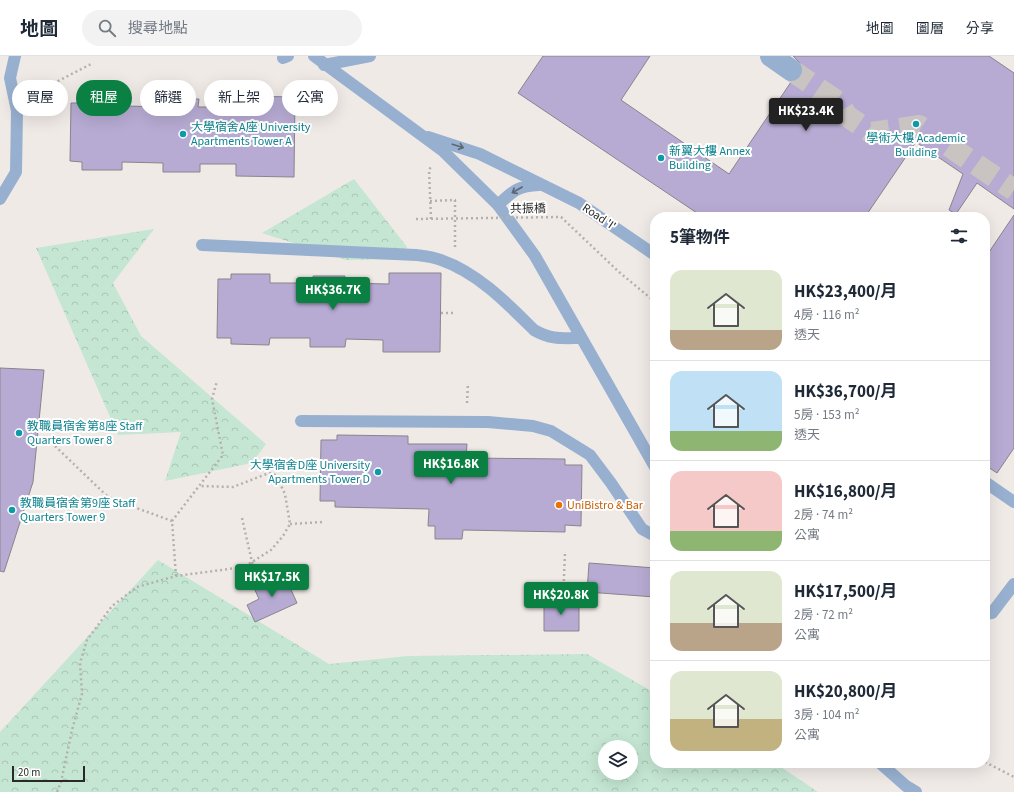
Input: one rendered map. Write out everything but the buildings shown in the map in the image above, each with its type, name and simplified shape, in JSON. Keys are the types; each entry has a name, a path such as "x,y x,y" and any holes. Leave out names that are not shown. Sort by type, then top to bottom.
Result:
{"street":[{"path":"771,56 791,70"}],"lane":[{"path":"12,88 10,78 15,56"},
{"path":"314,56 447,156 498,205 535,256 650,458"},
{"path":"324,65 370,56"},
{"path":"0,199 16,172 17,116"},
{"name":"Road 'I'","path":"421,135 480,154 579,203 650,252"},
{"path":"498,205 513,191 526,185 541,185"},
{"path":"202,245 416,255 439,259 462,269 480,280 534,330 544,336 554,338 582,338"},
{"path":"301,421 488,422 533,426 550,431 590,456 611,483 642,529 650,533"},
{"path":"990,485 1014,502"},
{"path":"990,613 992,613 1014,584"},
{"path":"886,768 906,786 916,792"}],"path":[{"path":"60,80 93,63"},
{"path":"429,170 431,219"},
{"path":"430,201 455,200 454,247"},
{"name":"共振橋","path":"416,219 561,217 619,272 650,298"},
{"path":"441,313 454,313"},
{"path":"176,576 172,521 223,455 212,399 217,381"},
{"path":"467,405 468,384"},
{"path":"55,446 107,496 172,521"},
{"path":"57,792 61,782 72,730 82,694 80,663 87,640 112,606 137,587 176,576 244,567 271,550 284,536 290,524 285,494 276,475 269,473 233,487 199,486"},
{"path":"242,518 252,562 264,584"},
{"path":"290,524 323,522"},
{"path":"563,602 565,552"},
{"path":"990,764 1014,777"}],"green space":[{"path":"354,179 407,247 402,259 346,260 262,233"},
{"path":"154,229 113,283 141,336 266,444 252,463 165,481 181,432 118,435 36,248"},
{"path":"158,560 329,664 408,656 587,654 650,690 650,768 782,768 818,792 0,792 0,732"}],"tunnel":[{"path":"791,70 838,102 847,116 872,133 919,126 925,130"},
{"path":"949,146 1014,190"}],"place":[{"name":"學術大樓 Academic Building","path":"916,124"},
{"name":"大學宿舍A座 University Apartments Tower A","path":"183,134"},
{"name":"新翼大樓 Annex Building","path":"661,158"},
{"name":"教職員宿舍第8座 Staff Quarters Tower 8","path":"19,433"},
{"name":"大學宿舍D座 University Apartments Tower D","path":"378,472"},
{"name":"UniBistro & Bar","path":"559,505"},
{"name":"教職員宿舍第9座 Staff Quarters Tower 9","path":"12,510"}]}
